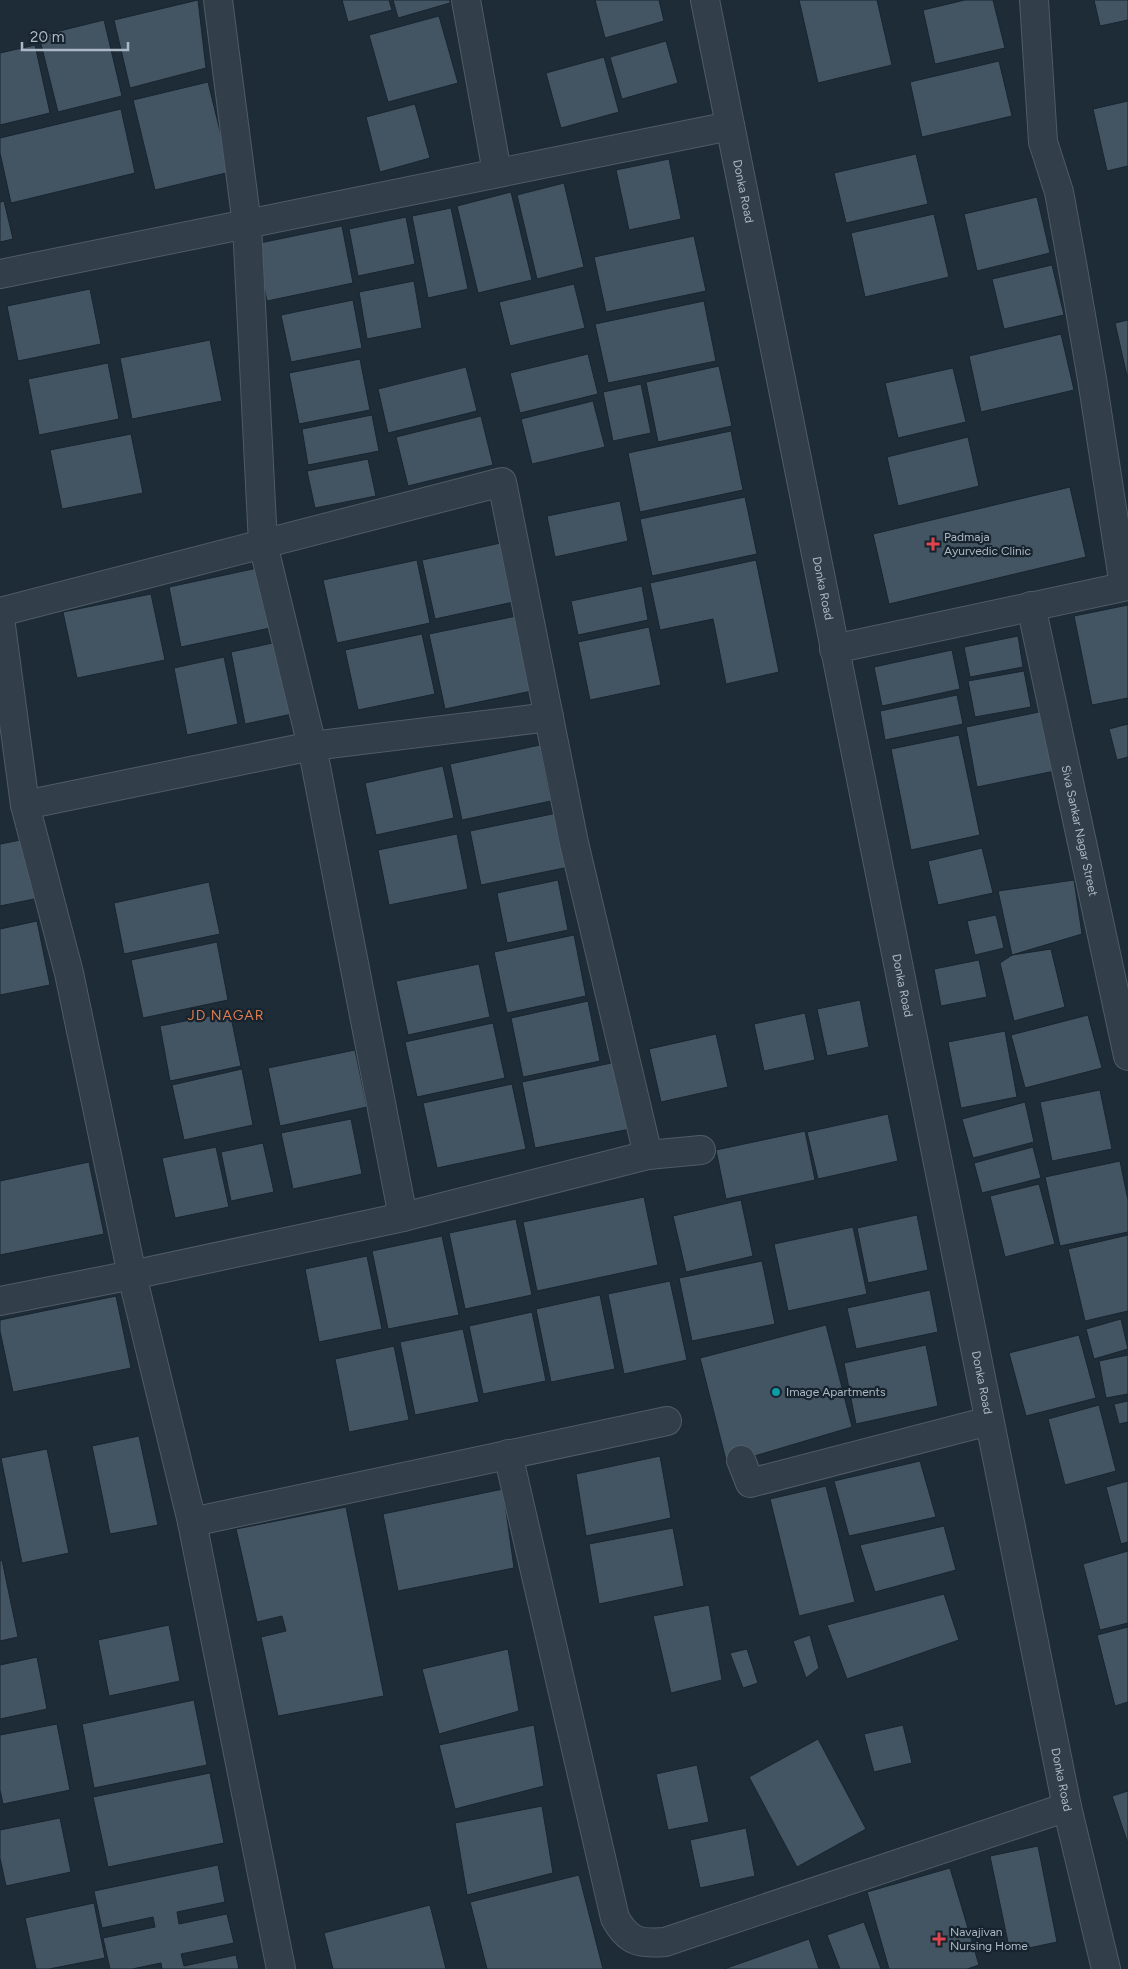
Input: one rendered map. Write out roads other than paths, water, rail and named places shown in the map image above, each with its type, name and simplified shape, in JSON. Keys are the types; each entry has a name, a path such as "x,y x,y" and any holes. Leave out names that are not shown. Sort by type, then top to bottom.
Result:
{"street":[{"path":"218,0 247,224 263,544 312,746 403,1216"},
{"path":"466,0 497,172"},
{"name":"Donka Road","path":"705,0 1067,1807 1106,1969"},
{"path":"834,649 1126,586 1072,260 1059,192 1043,142 1034,0"},
{"path":"0,274 730,126"},
{"path":"0,612 502,482 574,843 648,1155"},
{"name":"Siva Sankar Nagar Street","path":"1031,606 1128,1056"},
{"path":"0,618 25,805 69,973 132,1275 192,1522 281,1969"},
{"path":"25,805 312,746 549,716"},
{"path":"0,1301 132,1275 403,1216 648,1155 701,1150"},
{"path":"192,1522 667,1420"},
{"path":"741,1460 750,1483 989,1421"},
{"path":"508,1454 615,1918 622,1931 636,1941 665,1942 1067,1807"}],"place":[{"name":"Padmaja Ayurvedic Clinic","path":"933,544"},
{"name":"Image Apartments","path":"776,1392"},
{"name":"Navajivan Nursing Home","path":"939,1939"}],"district":[{"name":"JD NAGAR","path":"226,1015"}]}
